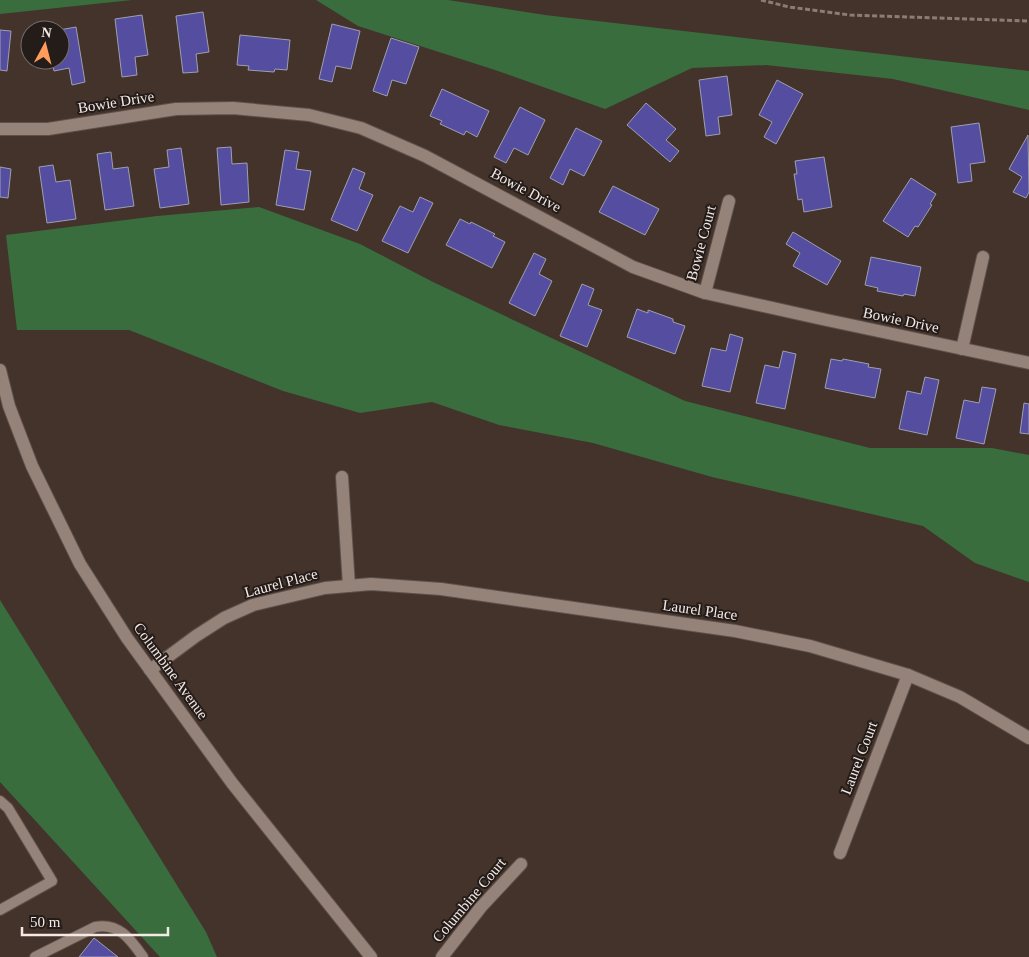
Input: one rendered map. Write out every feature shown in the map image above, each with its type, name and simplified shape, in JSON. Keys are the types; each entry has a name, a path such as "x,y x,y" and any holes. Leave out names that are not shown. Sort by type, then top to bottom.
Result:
{"street":[{"name":"Bowie Drive","path":"0,129 48,129 176,109 233,108 309,115 361,128 425,156 633,267 705,293 1029,363"},
{"name":"Bowie Court","path":"705,293 729,201"},
{"path":"962,349 983,257"},
{"name":"Columbine Avenue","path":"0,370 9,406 32,466 80,564 127,638 232,783 371,957"},
{"path":"342,477 348,586"},
{"name":"Laurel Place","path":"150,670 224,618 253,605 325,588 371,584 441,589 735,631 810,646 908,675 960,697 1029,738"},
{"name":"Laurel Court","path":"840,853 908,675"},
{"name":"Columbine Court","path":"442,957 481,907 521,864"}],"lane":[{"path":"0,801 8,808 52,881 0,910"},
{"path":"35,957 95,927 102,926 119,930 127,935 143,957"}],"path":[{"path":"761,0 789,7 850,14 1029,21"}],"green space":[{"path":"0,0 132,0 0,14"},
{"path":"316,0 448,0 545,15 1029,71 1029,110 893,79 766,65 692,68 605,109 495,70 358,26"},
{"path":"259,207 360,244 433,282 685,401 870,448 992,448 1029,455 1029,582 975,563 923,526 712,477 593,443 499,425 432,402 360,413 283,391 129,330 17,330 6,235 157,216"},
{"path":"0,600 206,932 217,957 160,957 0,782"}],"building":[{"path":"203,12 209,52 196,54 198,72 183,73 176,16"},
{"path":"142,15 148,55 135,57 137,75 122,77 115,19"},
{"path":"332,24 360,31 351,69 336,66 332,82 319,79"},
{"path":"76,27 85,82 72,85 69,70 70,28"},
{"path":"0,30 11,31 7,71 0,70"},
{"path":"240,35 290,40 287,70 275,69 274,72 248,70 249,66 237,65"},
{"path":"391,38 419,47 406,84 392,80 387,96 373,91"},
{"path":"727,76 732,115 718,117 720,134 706,136 699,80"},
{"path":"777,80 803,94 776,144 764,137 772,122 759,115"},
{"path":"442,89 489,111 477,137 466,131 464,135 440,124 442,121 430,116"},
{"path":"646,103 676,129 666,140 679,151 670,162 627,125"},
{"path":"520,107 545,120 528,155 514,148 506,163 494,157"},
{"path":"979,123 985,162 970,164 972,181 958,183 951,127"},
{"path":"576,128 602,141 584,176 570,169 563,185 550,178"},
{"path":"1028,135 1029,192 1026,198 1013,192 1022,177 1009,169"},
{"path":"231,147 232,164 247,163 249,202 221,205 217,148"},
{"path":"181,148 189,204 160,208 154,169 169,167 167,150"},
{"path":"285,150 299,152 296,169 311,171 304,210 276,205"},
{"path":"111,152 113,169 128,167 134,206 105,210 97,154"},
{"path":"824,157 832,207 804,212 802,199 798,200 794,174 797,174 795,161"},
{"path":"53,165 56,182 70,180 76,219 47,223 39,167"},
{"path":"0,167 11,169 8,198 0,197"},
{"path":"353,168 365,173 359,189 373,195 357,231 331,220"},
{"path":"911,178 936,194 930,204 932,205 918,227 915,226 908,237 883,221"},
{"path":"613,186 659,209 645,235 599,212"},
{"path":"420,197 433,203 408,253 382,241 400,206 413,212"},
{"path":"460,219 470,224 471,222 495,234 493,236 505,242 492,268 446,245"},
{"path":"793,232 841,261 827,285 793,266 800,253 786,244"},
{"path":"534,253 546,259 539,274 552,281 535,316 509,303"},
{"path":"871,257 921,267 915,296 904,294 903,296 877,291 878,288 865,285"},
{"path":"582,284 594,289 588,305 602,310 587,347 560,336"},
{"path":"637,309 648,313 648,310 673,319 673,322 685,326 675,354 627,337"},
{"path":"730,334 743,338 730,392 702,386 711,348 726,351"},
{"path":"783,351 796,354 785,409 756,403 765,365 779,368"},
{"path":"831,359 842,361 843,359 869,364 868,367 881,369 875,398 825,388"},
{"path":"925,377 939,380 927,435 899,429 907,391 921,394"},
{"path":"982,387 996,389 984,444 956,438 964,400 979,403"},
{"path":"1024,403 1029,404 1029,434 1020,433"},
{"path":"94,938 118,957 79,957"}]}
